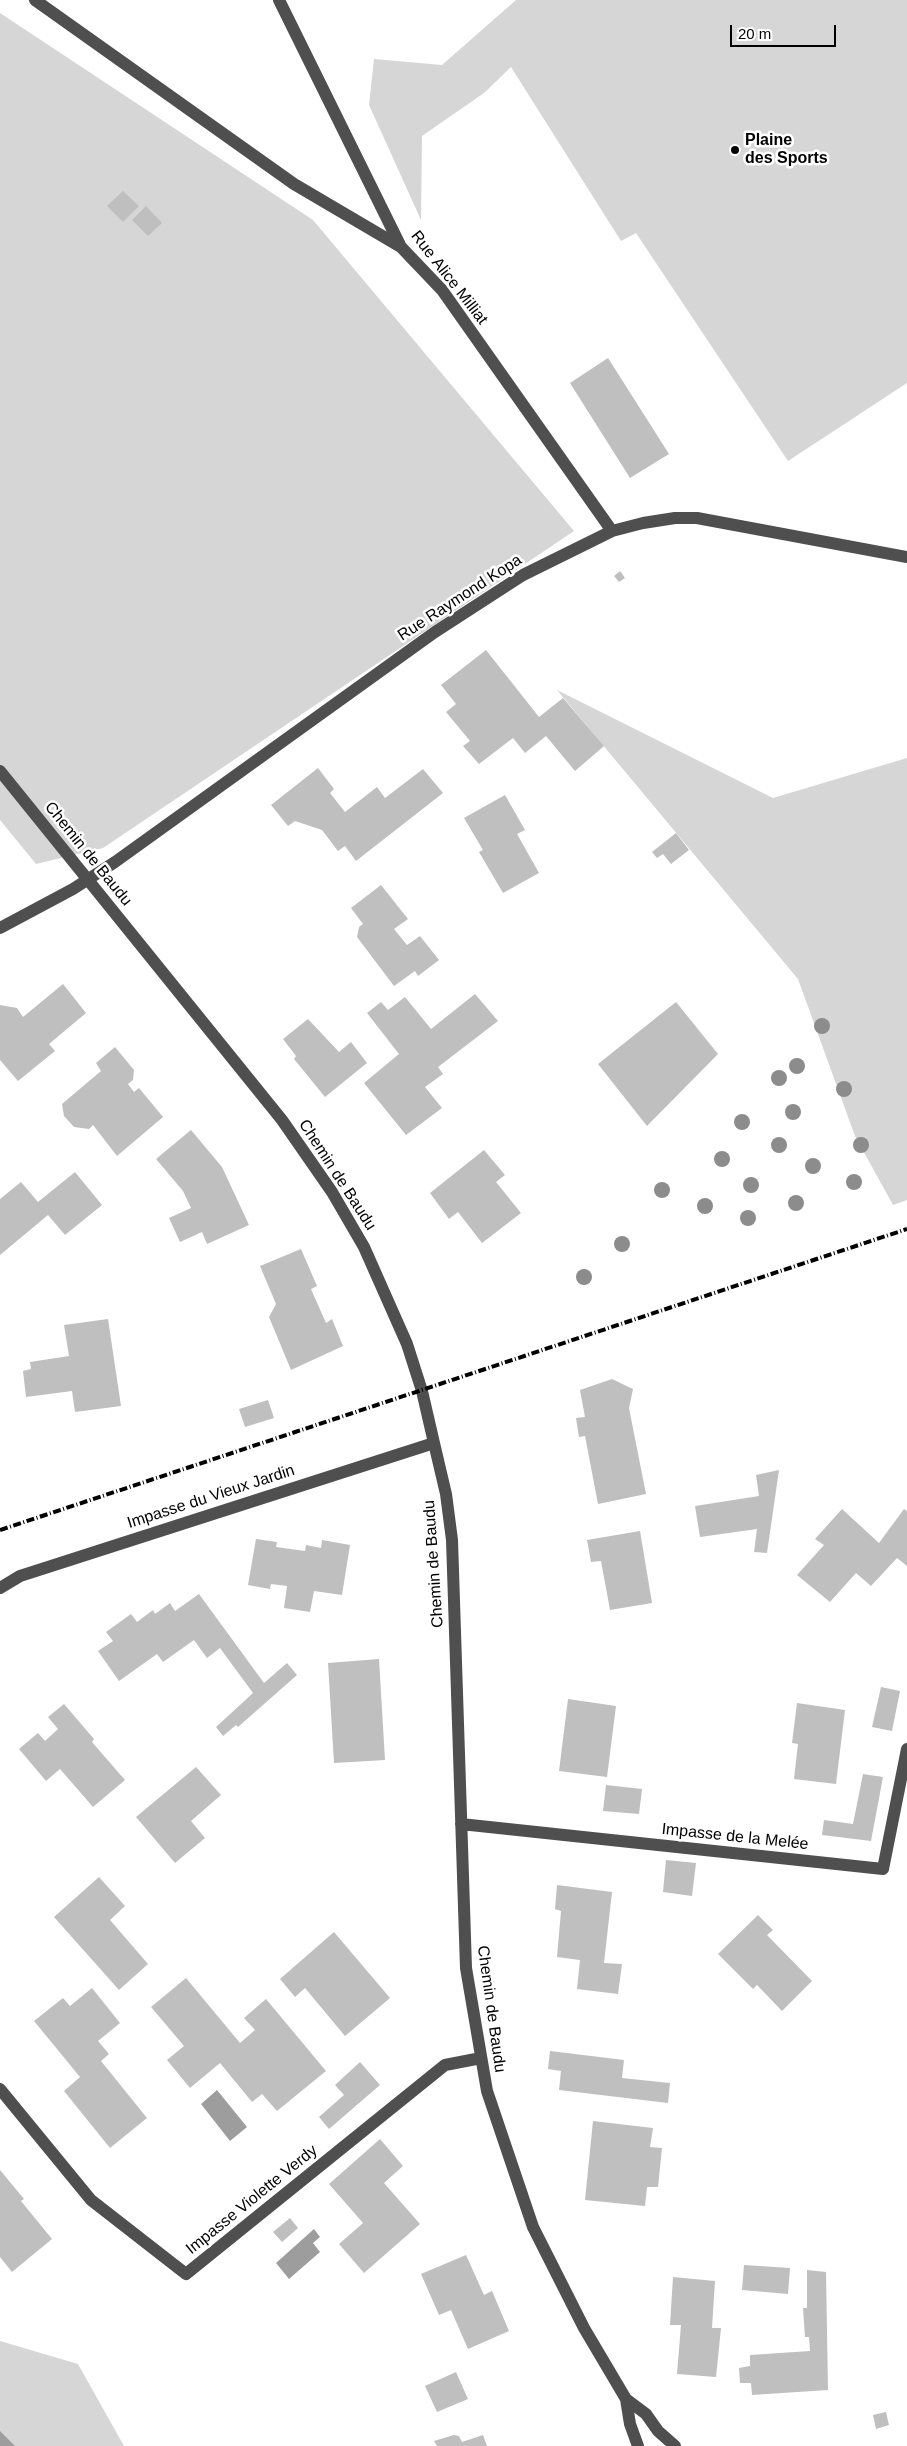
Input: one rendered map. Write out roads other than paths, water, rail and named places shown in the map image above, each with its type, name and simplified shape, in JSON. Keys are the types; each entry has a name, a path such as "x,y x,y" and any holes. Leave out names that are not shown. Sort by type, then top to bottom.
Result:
{"street":[{"path":"35,0 294,184 401,247"},
{"name":"Rue Alice Milliat","path":"279,0 401,247 442,290 612,531"},
{"name":"Rue Raymond Kopa","path":"0,928 89,880 435,632 524,575 612,531 643,523 697,518 907,557"},
{"name":"Chemin de Baudu","path":"0,771 282,1120 332,1192 364,1247 407,1344 422,1391 446,1494 452,1540 466,1968 487,2091 532,2227 584,2328 626,2399 630,2424 638,2446"},
{"name":"Impasse du Vieux Jardin","path":"0,1588 20,1576 434,1443"},
{"name":"Impasse de la Melée","path":"461,1824 883,1869 907,1749"},
{"name":"Impasse Violette Verdy","path":"0,2090 91,2200 186,2274 445,2065 481,2058"},
{"name":"Chemin de Baudu","path":"626,2399 646,2414 658,2431 675,2446"}],"railway":[{"path":"0,1530 907,1229"}],"place":[{"name":"Plaine des Sports","path":"735,150"}]}
